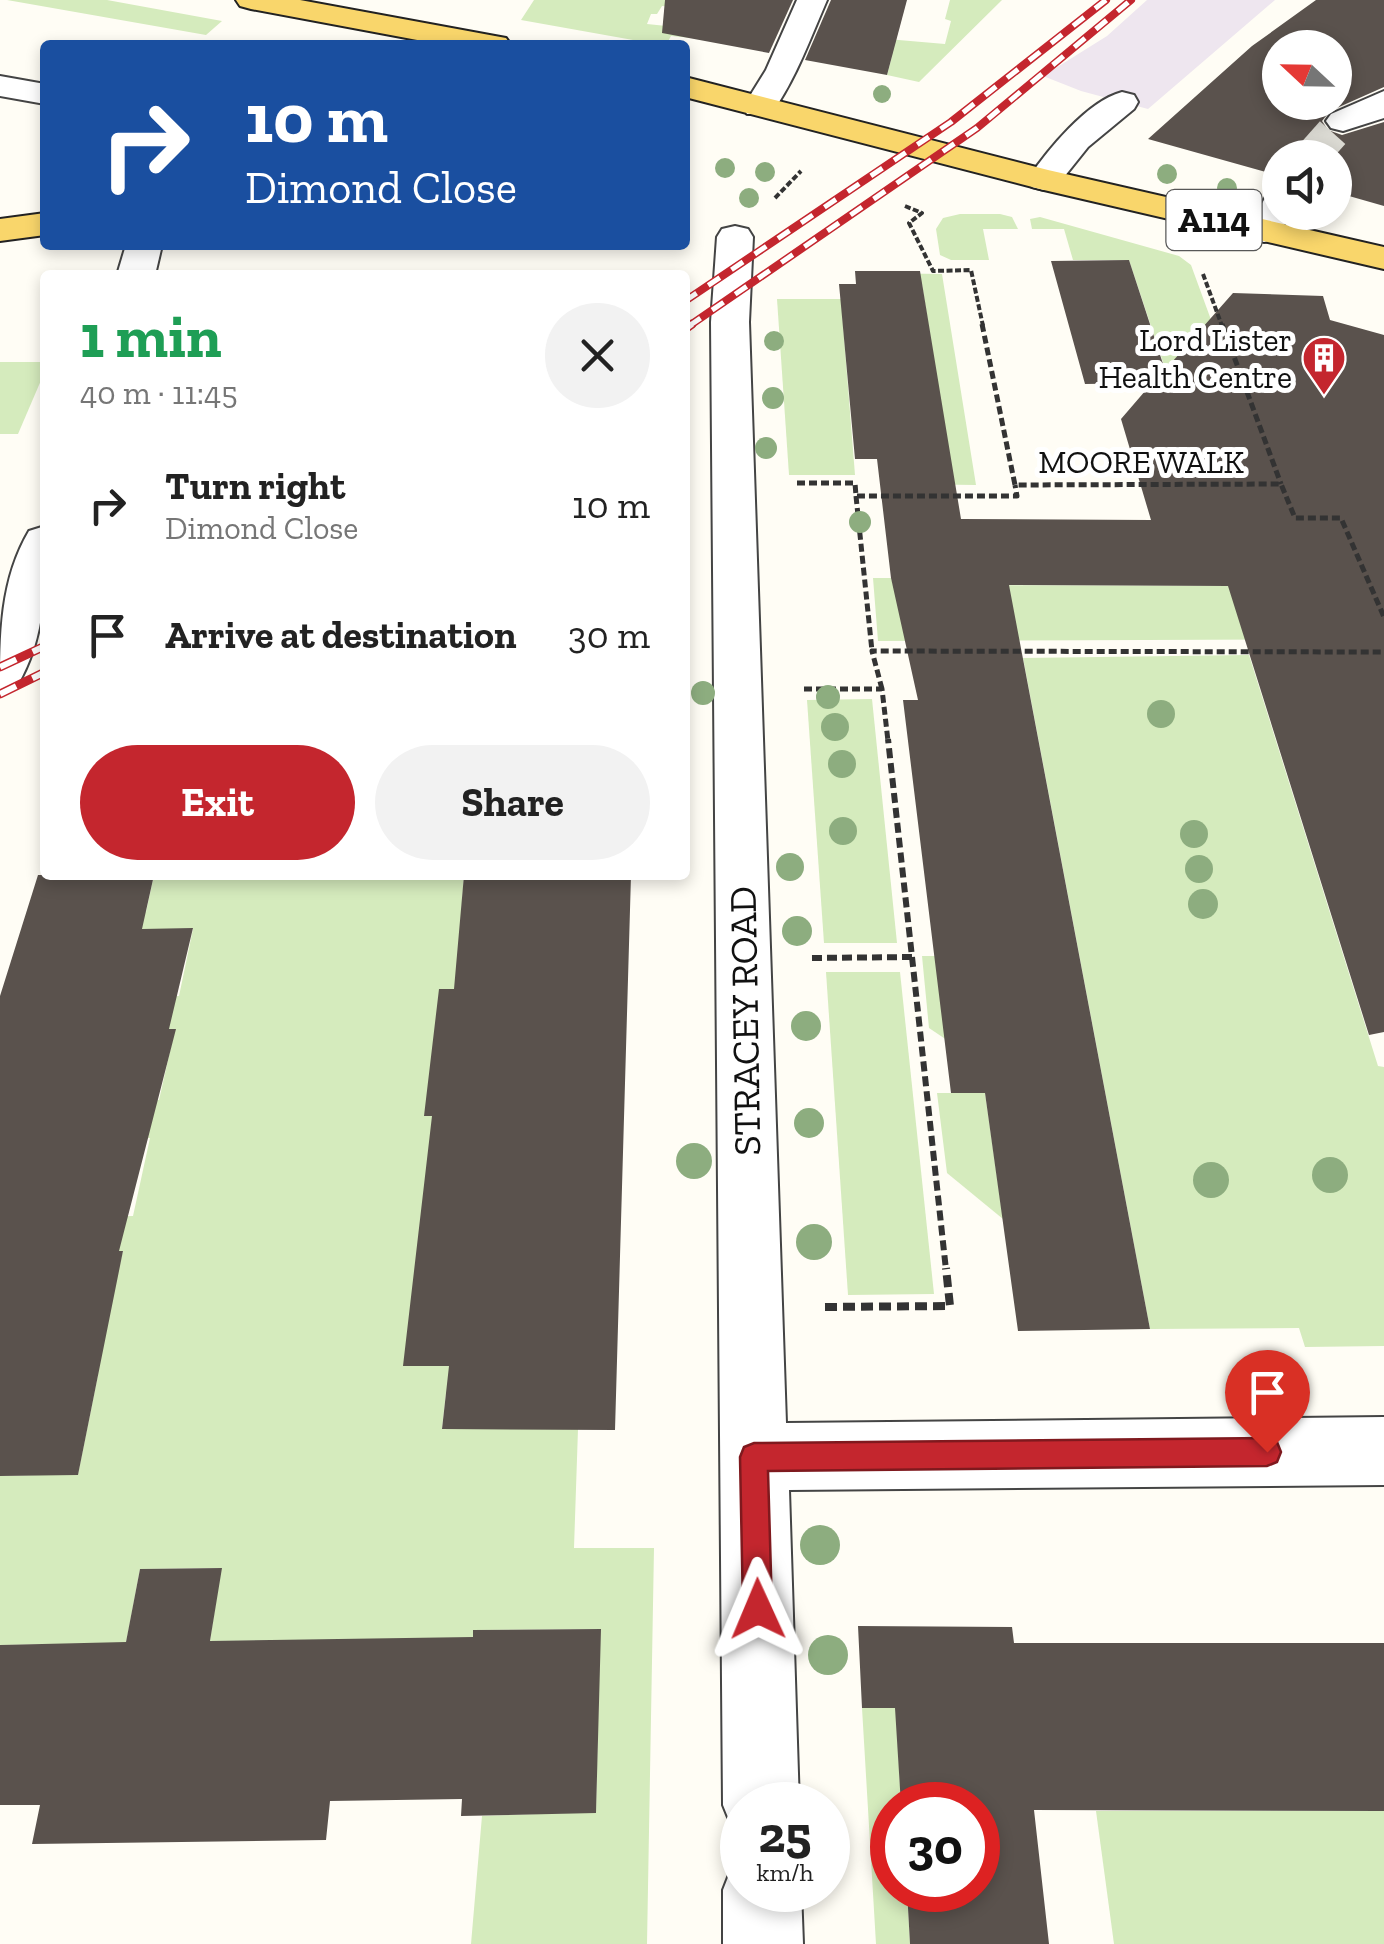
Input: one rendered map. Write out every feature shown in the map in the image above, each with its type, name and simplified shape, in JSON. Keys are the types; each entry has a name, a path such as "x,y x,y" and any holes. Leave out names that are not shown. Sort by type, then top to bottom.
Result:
{"main road":[{"path":"265,1 421,39"},
{"name":"A114","path":"690,89 1044,180 1262,213"},
{"path":"0,230 40,225"},
{"name":"A114","path":"1311,230 1384,258"}],"street":[{"path":"759,106 777,86 780,65 812,0"},
{"path":"0,86 40,93"},
{"path":"1044,180 1076,140 1122,102"},
{"path":"1343,121 1373,112 1383,102"},
{"name":"STRACEY ROAD","path":"735,238 730,341 761,1782"},
{"path":"0,674 40,556"},
{"path":"754,1457 1384,1451"},
{"path":"762,1912 763,1944"}],"path":[{"name":"MOORE WALK","path":"905,206 922,213 909,224 933,271 971,270 1015,485 1281,484 1295,518 1341,518 1384,618"},
{"path":"1202,272 1281,484"},
{"path":"796,483 854,483 872,651 882,689 950,1306 825,1307"},
{"path":"856,496 1017,496 1015,485"},
{"path":"872,651 1384,652"},
{"path":"788,690 882,689"},
{"path":"804,958 912,957"}],"shaded area":[{"path":"1147,0 1275,0 1148,109 1043,76 1107,36"}],"green space":[{"path":"7,0 107,0 222,21 206,35"},
{"path":"534,0 682,0 704,10 662,6 657,14 651,14 647,24 696,29 692,38 671,36 669,40 633,40 521,20"},
{"path":"950,0 1002,0 919,82 887,75 892,56 883,54 887,39 945,44 951,21 945,19"},
{"path":"1000,214 1012,217 1018,229 983,229 989,260 951,260 940,255 936,229 943,218"},
{"path":"1040,217 1179,256 1191,265 1260,454 1170,383 1129,260 1073,260 1064,229 1032,229 1030,219"},
{"path":"873,273 942,274 976,485 901,484 932,348 922,284 874,284"},
{"path":"777,299 841,299 855,475 789,475"},
{"path":"0,362 40,362 40,383 18,434 0,434"},
{"path":"873,578 891,578 893,585 1259,586 1370,639 878,641"},
{"path":"1249,655 1378,1066 1384,1067 1384,1346 1305,1347 1299,1328 1150,1329 1023,658"},
{"path":"872,699 897,943 824,943 807,700"},
{"path":"153,880 464,880 460,931 534,930 424,1115 519,1116 498,1391 446,1393 442,1428 578,1429 574,1548 654,1548 647,1944 471,1944 482,1816 596,1812 600,1629 473,1630 473,1639 210,1641 221,1568 140,1569 126,1643 0,1645 0,1476 78,1474 98,1375 2,1377 113,1291 123,1251 34,1252 43,1218 133,1216 150,1138 62,1139 72,1102 159,1100 175,1029 90,1030 97,998 179,996 193,929 115,930 118,913 146,912"},
{"path":"922,956 966,956 981,1063 929,1028"},
{"path":"826,972 900,972 934,1294 848,1295"},
{"path":"937,1093 985,1093 1003,1219 947,1173"},
{"path":"862,1708 896,1708 900,1782 870,1782 870,1843"},
{"path":"1096,1811 1384,1811 1384,1944 1114,1944"},
{"path":"874,1912 908,1912 910,1944 876,1944"}],"building":[{"path":"665,0 793,0 769,53 662,33"},
{"path":"831,0 907,0 887,75 805,60"},
{"path":"1316,0 1384,0 1384,87 1352,101 1352,30 1274,30"},
{"path":"1262,39 1262,120 1323,120 1328,130 1342,135 1384,122 1384,206 1352,197 1352,140 1262,140 1262,171 1148,139"},
{"path":"1129,260 1165,370 1233,293 1323,296 1330,320 1384,335 1384,1032 1369,1035 1228,586 1009,585 1150,1329 1018,1331 985,1093 951,1093 903,700 918,700 891,578 877,459 855,459 839,284 856,284 855,271 920,271 961,519 1151,520 1121,419 1152,383 1085,384 1051,261"},
{"path":"38,875 40,880 153,880 142,929 193,928 169,1029 176,1029 119,1251 123,1251 78,1475 0,1476 0,996"},
{"path":"464,880 631,880 615,1430 442,1429 449,1366 403,1366 432,1116 424,1116 439,989 454,989"},
{"path":"222,1568 210,1641 473,1637 473,1630 601,1629 596,1813 461,1816 462,1799 330,1801 326,1840 32,1844 40,1805 0,1805 0,1645 126,1642 140,1569"},
{"path":"858,1626 1012,1627 1014,1643 1384,1643 1384,1811 1034,1810 1049,1944 910,1944 908,1912 1000,1912 1000,1782 900,1782 895,1708 862,1708"}],"tunnel":[{"path":"1326,140 1343,121"}],"railway":[{"path":"690,298 951,122 1106,0"},
{"path":"690,325 977,128 1131,0"},
{"path":"0,667 40,648"},
{"path":"0,694 40,674"}],"place":[{"name":"Lord Lister Health Centre","path":"1324,396"}],"route":[{"path":"758,1609 754,1457 1267,1452"}]}
